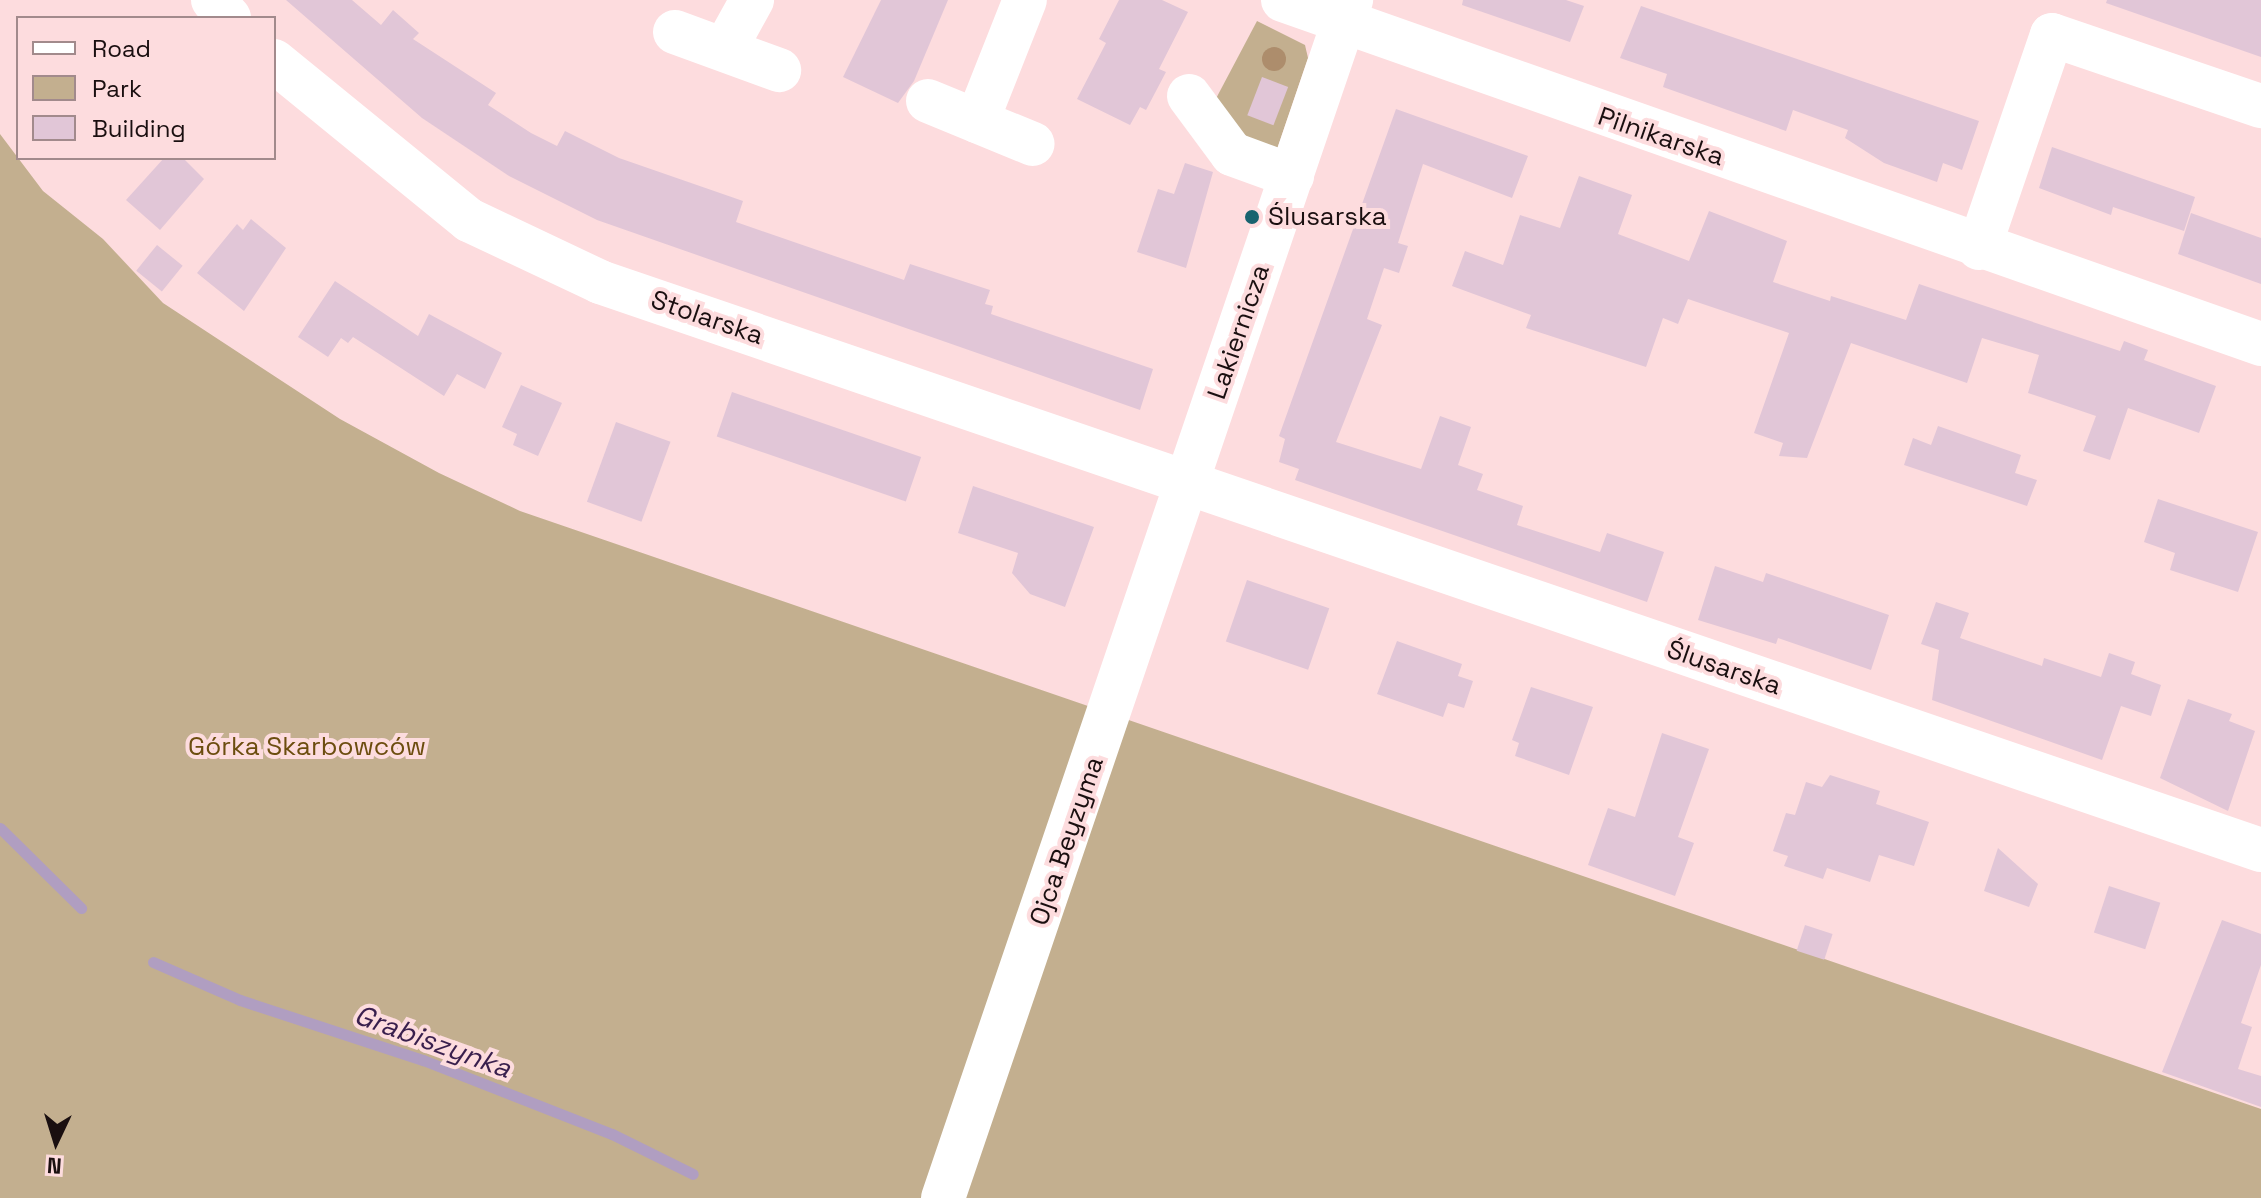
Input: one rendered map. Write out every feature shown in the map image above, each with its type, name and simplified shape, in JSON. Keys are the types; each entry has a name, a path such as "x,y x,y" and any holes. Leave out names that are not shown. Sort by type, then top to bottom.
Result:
{"street":[{"path":"213,0 227,16"},
{"path":"725,49 752,0"},
{"path":"977,121 1025,0"},
{"name":"Pilnikarska","path":"1283,0 1347,13 1979,248 2261,344"},
{"name":"Lakiernicza","path":"1189,483 1347,13"},
{"path":"675,32 779,70"},
{"path":"1979,248 2052,35 2261,106"},
{"name":"Stolarska","path":"276,63 469,220 600,282 1189,483"},
{"path":"1189,96 1232,154 1292,176"},
{"path":"928,101 1033,144"},
{"name":"Ślusarska","path":"1189,483 2261,850"},
{"name":"Ojca Beyzyma","path":"943,1198 1189,483"}],"green space":[{"path":"1257,21 1305,45 1308,58 1273,161 1211,108"},
{"name":"Górka Skarbowców","path":"0,134 16,155 16,160 20,160 43,191 103,239 163,303 340,419 439,473 520,511 2261,1109 2261,1198 0,1198"}],"building":[{"path":"286,0 352,0 381,25 393,10 419,33 413,39 496,93 488,105 531,133 557,146 565,131 619,158 743,201 736,222 904,280 910,264 990,290 985,304 993,306 991,314 1153,369 1140,410 597,220 509,176 422,118"},
{"path":"881,0 948,0 914,81 898,103 843,77"},
{"path":"1119,0 1162,0 1188,12 1159,69 1166,72 1146,110 1140,107 1130,125 1077,99 1106,43 1099,39"},
{"path":"1463,0 1566,0 1584,6 1570,42 1462,5"},
{"path":"2107,0 2261,0 2261,57 2106,3"},
{"path":"1641,6 1979,121 1962,170 1943,163 1937,182 1884,163 1845,138 1848,130 1793,110 1786,131 1663,87 1667,74 1620,58"},
{"path":"1262,77 1288,87 1273,125 1247,115"},
{"path":"1396,109 1528,156 1512,198 1423,164 1398,243 1408,246 1399,273 1384,268 1367,319 1382,325 1336,442 1421,469 1440,416 1471,427 1458,465 1483,474 1477,490 1523,506 1517,525 1600,552 1607,533 1664,552 1647,602 1295,480 1299,469 1279,462 1285,439 1279,436"},
{"path":"2052,147 2195,197 2184,231 2113,207 2111,215 2039,188"},
{"path":"162,160 185,160 204,179 160,230 126,200"},
{"path":"1185,163 1213,172 1186,268 1137,252 1158,189 1174,194"},
{"path":"1579,176 1632,195 1618,234 1689,261 1709,211 1787,241 1773,282 1830,301 1831,296 1906,320 1919,284 2120,351 2124,341 2148,350 2144,360 2216,386 2199,433 2128,408 2110,460 2083,451 2096,416 2028,393 2039,355 1982,338 1967,383 1851,343 1807,458 1779,456 1783,443 1754,433 1789,333 1688,299 1678,324 1663,318 1646,367 1526,328 1531,315 1452,286 1465,251 1503,265 1520,215 1560,228"},
{"path":"2191,213 2261,238 2261,284 2178,254"},
{"path":"251,219 286,248 244,311 197,273 237,224 243,230"},
{"path":"157,245 183,266 162,291 136,271"},
{"path":"335,281 418,336 429,314 502,353 485,389 457,374 444,396 353,337 348,343 341,338 328,357 298,337"},
{"path":"521,385 562,403 538,456 513,445 517,434 502,427"},
{"path":"732,392 921,457 906,502 717,436"},
{"path":"616,422 671,442 641,522 587,502"},
{"path":"1938,426 2021,455 2015,473 2037,480 2027,506 1904,465 1913,438 1931,445"},
{"path":"973,486 1094,527 1065,607 1030,594 1012,573 1018,553 958,533"},
{"path":"2158,499 2258,532 2238,592 2170,570 2175,553 2144,542"},
{"path":"1715,566 1763,582 1766,573 1889,615 1871,670 1778,638 1776,644 1698,620"},
{"path":"1247,580 1329,608 1308,670 1226,641"},
{"path":"1936,602 1969,613 1960,638 2042,666 2044,658 2101,677 2109,653 2135,662 2131,674 2161,685 2151,716 2121,706 2102,760 1932,700 1939,650 1921,644"},
{"path":"1397,641 1462,664 1458,676 1473,681 1464,708 1448,703 1443,717 1377,694"},
{"path":"1531,687 1593,707 1569,775 1515,756 1519,743 1512,740"},
{"path":"2188,699 2232,714 2229,721 2255,731 2228,811 2160,778"},
{"path":"1662,733 1709,749 1678,837 1694,843 1675,896 1588,865 1608,808 1635,817"},
{"path":"1830,775 1880,791 1876,804 1929,822 1914,866 1879,855 1870,882 1827,868 1823,879 1784,866 1788,856 1773,851 1786,813 1795,815 1806,782 1822,787"},
{"path":"1998,848 2038,884 2029,907 1984,891"},
{"path":"2109,886 2160,903 2145,949 2094,933"},
{"path":"2222,920 2261,934 2261,965 2241,1023 2252,1027 2238,1069 2261,1076 2261,1107 2162,1072"},
{"path":"1805,925 1833,934 1824,960 1797,951"}],"waterway":[{"name":"Grabiszynka","path":"0,828 81,908"},
{"name":"Grabiszynka","path":"153,962 240,1000 423,1060 612,1134 693,1174"}],"place":[{"name":"Ślusarska","path":"1252,217"}]}
